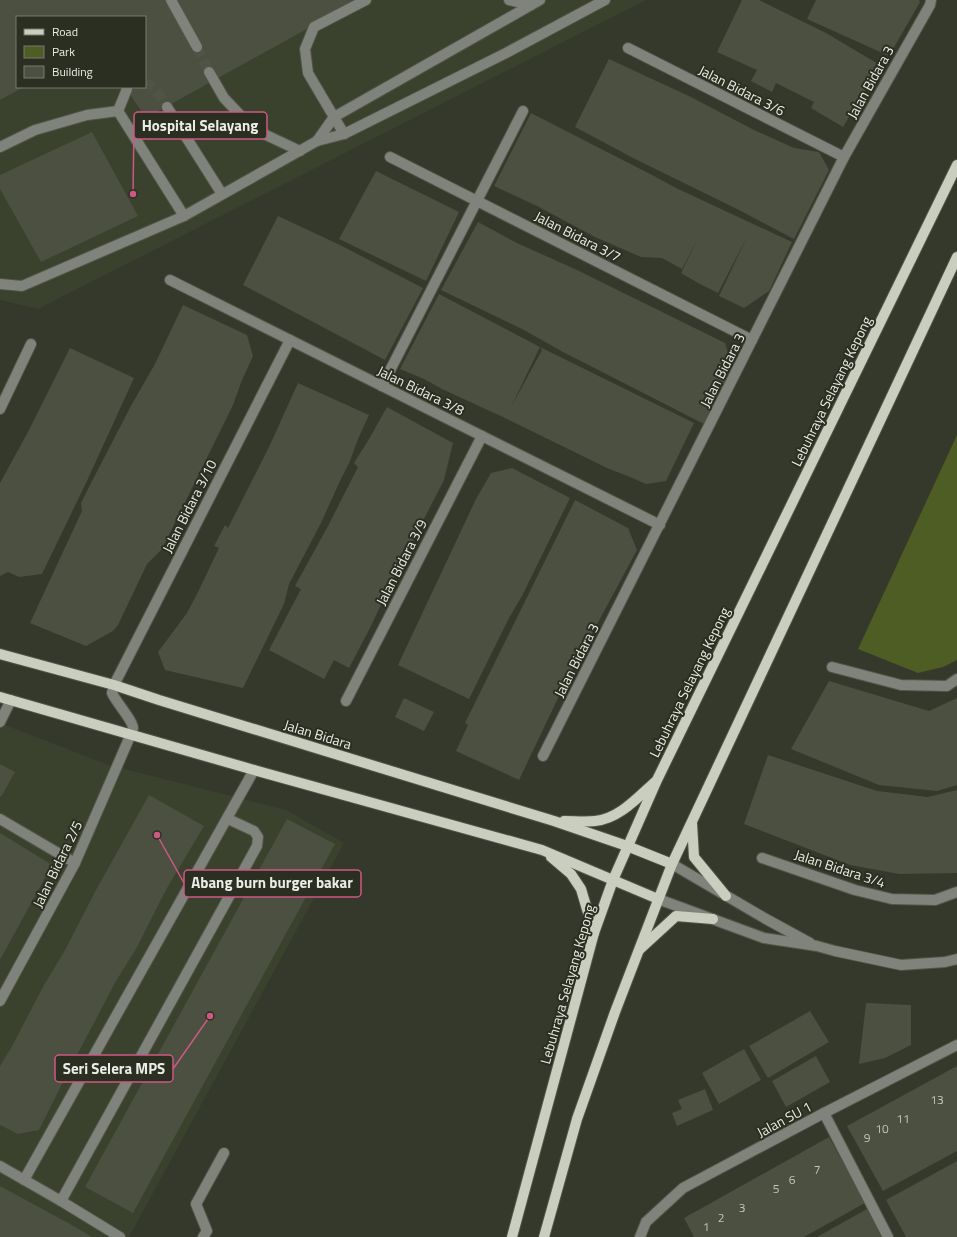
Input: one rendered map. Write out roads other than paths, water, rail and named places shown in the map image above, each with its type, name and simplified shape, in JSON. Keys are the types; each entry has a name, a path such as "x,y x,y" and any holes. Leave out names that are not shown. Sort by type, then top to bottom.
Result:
{"main road":[{"name":"Lebuhraya Selayang Kepong","path":"512,1237 594,933 627,846 657,780 957,165"},
{"path":"544,1237 577,1119 638,950 672,864 957,257"},
{"name":"Jalan Bidara","path":"0,654 114,685 554,821 627,846 672,864"},
{"path":"0,697 254,770 542,850 658,899"},
{"path":"554,821 596,821 609,818 620,812 657,780"},
{"path":"692,821 694,857 726,896"},
{"path":"542,850 571,874 581,889 594,933"},
{"path":"638,950 676,916 713,919"}],"street":[{"path":"171,0 197,47"},
{"path":"344,134 308,73 305,49 314,27 366,0"},
{"path":"508,0 531,5"},
{"path":"317,141 334,117 540,0"},
{"path":"0,284 22,286 184,216 317,141 344,134 506,53 605,0"},
{"name":"Jalan Bidara 3","path":"543,756 844,157 930,5 931,0"},
{"name":"Jalan Bidara 3/6","path":"628,48 844,157"},
{"path":"209,72 224,98 243,118 266,135 300,151"},
{"path":"118,111 127,89"},
{"path":"167,107 222,194"},
{"path":"0,147 35,130 87,115 118,111"},
{"path":"118,111 184,216"},
{"path":"382,386 523,111"},
{"name":"Jalan Bidara 3/7","path":"390,157 752,340"},
{"name":"Jalan Bidara 3/8","path":"170,280 660,525"},
{"name":"Jalan Bidara 3/10","path":"114,685 290,340"},
{"path":"0,409 31,344"},
{"name":"Jalan Bidara 3/9","path":"346,701 482,436"},
{"path":"832,667 901,685 946,686 957,679"},
{"path":"114,685 112,694 116,702 129,718 133,727 131,734"},
{"path":"0,722 11,700"},
{"name":"Jalan Bidara 2/5","path":"0,1001 75,863 131,734"},
{"path":"24,1180 254,770"},
{"path":"61,1201 257,846 258,837 254,831 228,818"},
{"path":"0,819 75,863"},
{"name":"Jalan Bidara 3/4","path":"762,858 854,890 892,899 935,900 957,892"},
{"path":"672,864 766,919 817,946"},
{"path":"658,899 764,938 817,946 901,965 945,962 957,959"},
{"name":"Jalan SU 1","path":"640,1237 646,1222 684,1188 824,1113 957,1045"},
{"path":"824,1113 888,1237"},
{"path":"203,1237 207,1231 196,1204 224,1153"},
{"path":"0,1166 120,1237"}],"tunnel":[{"path":"197,47 209,72"},
{"path":"146,83 155,88 167,107"}],"place":[{"name":"Hospital Selayang","path":"133,194"},
{"name":"Abang burn burger bakar","path":"157,835"},
{"name":"Seri Selera MPS","path":"210,1016"}]}
